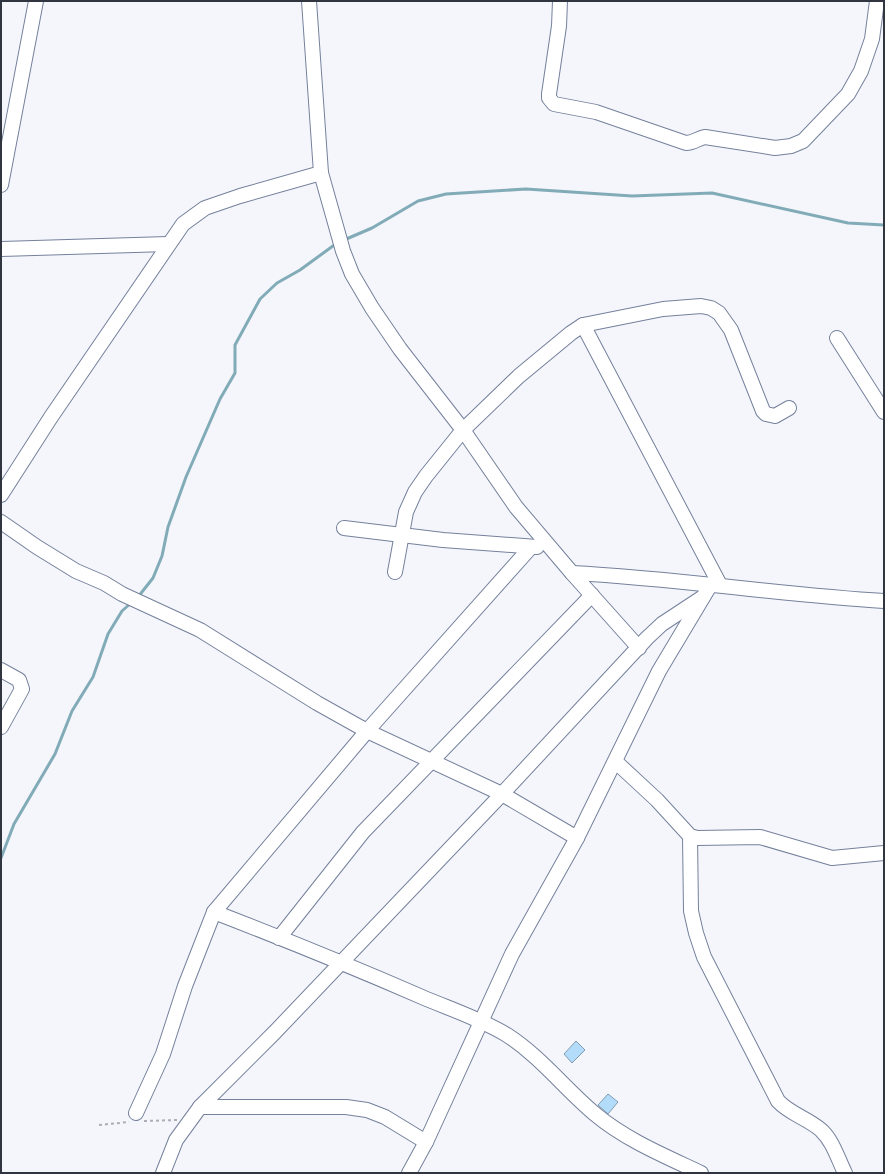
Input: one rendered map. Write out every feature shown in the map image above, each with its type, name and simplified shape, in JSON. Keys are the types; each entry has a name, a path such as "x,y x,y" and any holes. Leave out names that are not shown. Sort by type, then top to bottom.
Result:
{"street":[{"path":"1,185 36,1"},
{"path":"309,1 321,173 336,229 352,274 372,308 400,349 463,430 516,507 639,648"},
{"path":"560,1 559,26 549,94 549,98 554,104 596,112 686,143 694,143 701,138 706,137 775,148 792,146 803,140 848,94 861,71 872,39 877,1"},
{"path":"1,495 56,410 183,224 204,208 321,173"},
{"path":"1,249 168,244"},
{"path":"395,572 406,512 415,492 463,430 520,376 571,333 583,325 663,309 701,306 711,308 719,313 731,330 763,411 770,416 775,416 789,408"},
{"path":"583,325 716,585"},
{"path":"838,338 884,412"},
{"path":"1,522 37,548 69,567 104,583 122,594 200,630 317,703 367,731 432,763 502,794 577,838"},
{"path":"344,528 402,536 552,549"},
{"path":"136,1113 163,1054 185,986 214,912 367,731 531,547"},
{"path":"572,573 716,585 839,599 884,602"},
{"path":"163,1173 176,1140 200,1107 502,794 587,701 662,624 703,596 716,585"},
{"path":"279,938 350,846 432,763 592,595"},
{"path":"409,1173 426,1142 512,954 577,838 616,762 659,671 703,596"},
{"path":"1,670 18,680 22,689 1,727"},
{"path":"616,762 658,800 690,836 697,838 760,837 832,858 884,853"},
{"path":"690,836 691,911 704,957 778,1101 791,1113 822,1131 833,1146 845,1173"},
{"path":"214,912 341,962 481,1022 506,1035 525,1048 595,1114 615,1129 637,1142 701,1173"},
{"path":"200,1107 346,1107 367,1110 386,1117 426,1142"}],"building":[{"path":"576,1041 585,1050 572,1063 564,1054"},
{"path":"608,1094 618,1102 608,1114 598,1105"}],"waterway":[{"path":"344,240 372,228 418,201 446,194 526,189 632,196 712,193 848,223 884,225"},
{"path":"138,597 153,578 162,556 168,527 186,477 220,399 235,373 235,345 260,299 277,283 300,270 337,243"},
{"path":"1,858 14,824 55,754 72,711 93,677 108,634 122,611 131,603"}]}
